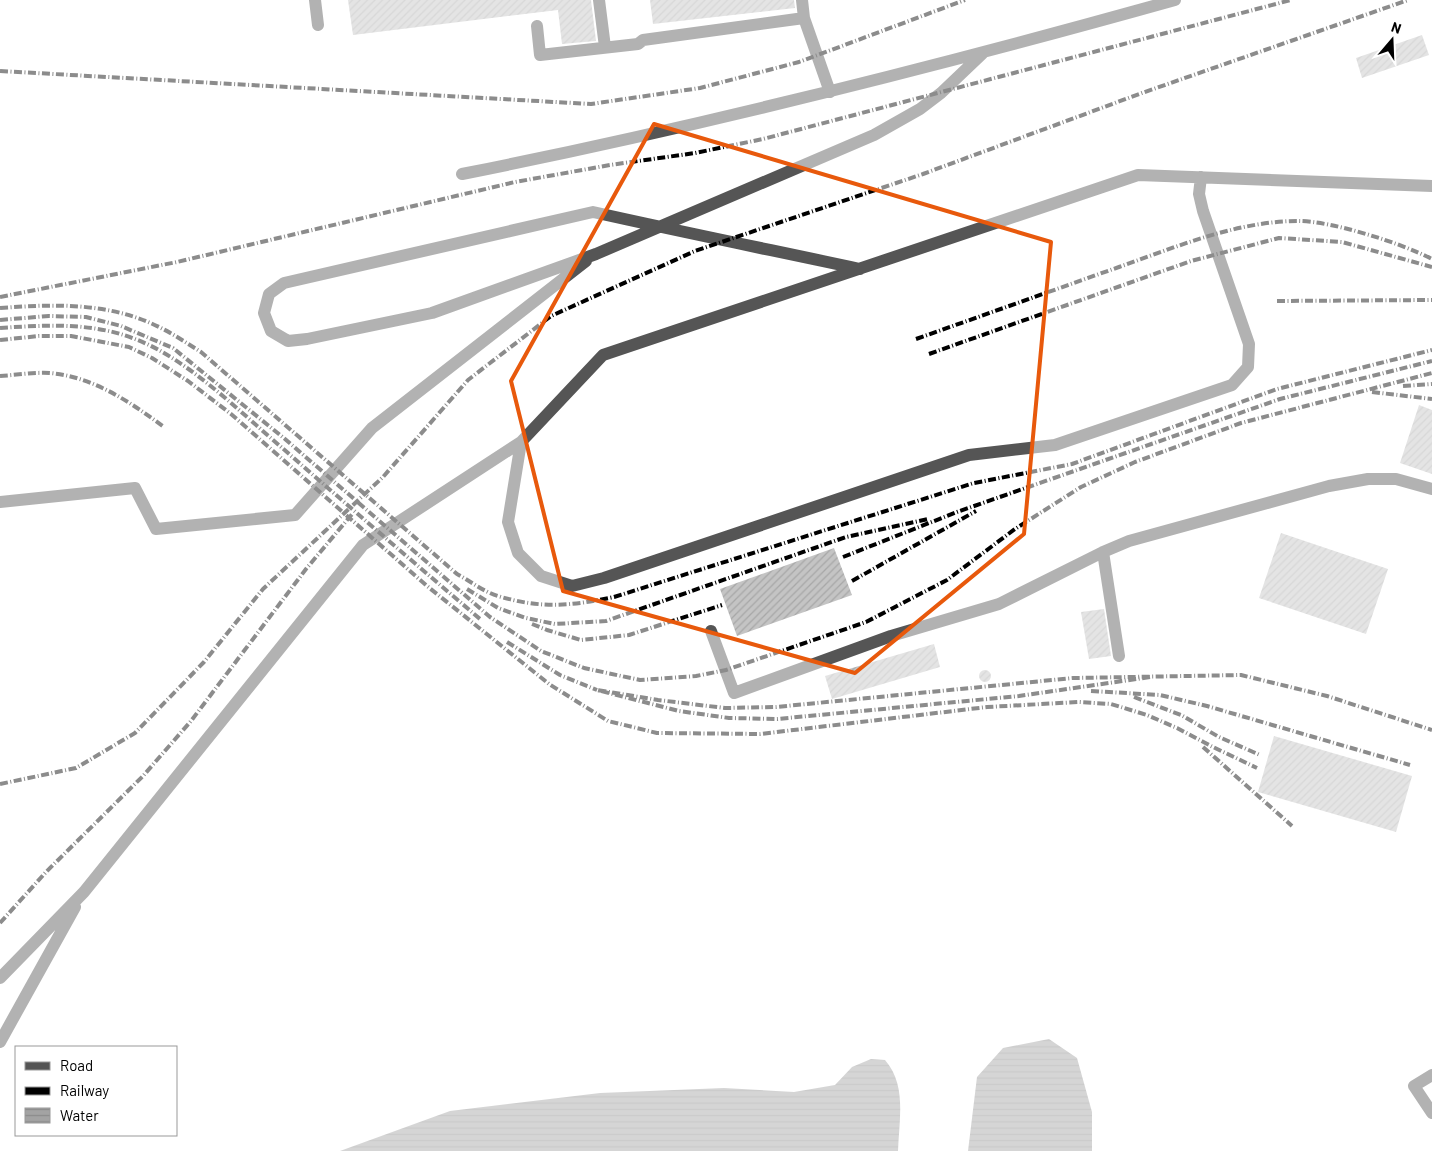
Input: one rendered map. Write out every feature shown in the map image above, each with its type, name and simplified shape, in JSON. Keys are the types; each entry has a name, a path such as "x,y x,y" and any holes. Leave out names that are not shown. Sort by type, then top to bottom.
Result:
{"lane":[{"path":"315,0 318,25"},
{"path":"599,0 605,47"},
{"path":"802,0 804,18 830,92"},
{"path":"462,174 621,142 830,92 982,54 1175,0"},
{"path":"537,26 540,55 638,44 643,40 804,18"},
{"path":"860,269 790,254 626,220 593,212 284,282 269,294 264,313 271,331 288,341 307,339 432,313 596,254 874,135 920,109 941,93 982,54"},
{"path":"0,978 84,892 362,545 521,442 604,355 1138,175 1432,186"},
{"path":"521,442 508,522 518,553 541,576 572,586 604,578 969,455 1055,445 1232,385 1248,367 1249,344 1203,211 1199,194 1201,178"},
{"path":"0,502 135,488 156,529 295,515 372,428 596,254"},
{"path":"711,631 734,693 891,636 999,604 1129,541 1329,486 1368,479 1396,479 1432,489"},
{"path":"1103,552 1119,656"},
{"path":"0,1042 84,892"},
{"path":"1432,1075 1414,1086 1432,1113"}],"highlighted area":[{"path":"654,124 1051,242 1024,534 855,673 563,591 511,381"}],"water":[{"path":"1049,1039 1077,1058 1092,1112 1092,1151 968,1151 977,1077 1003,1048"},
{"path":"871,1059 885,1060 896,1080 900,1103 898,1151 340,1151 450,1111 600,1093 724,1088 794,1092 835,1085 852,1067"}],"building":[{"path":"348,0 591,0 596,41 562,44 558,10 353,35"},
{"path":"650,0 794,0 795,8 653,24"},
{"path":"1422,35 1429,55 1362,78 1356,58"},
{"path":"1419,405 1432,410 1432,474 1400,463"},
{"path":"1281,533 1388,569 1366,634 1259,598"},
{"path":"834,548 852,595 737,636 720,589"},
{"path":"1104,609 1111,656 1089,659 1081,612"},
{"path":"934,644 940,667 832,699 825,676"},
{"path":"985,670 991,676 985,682 979,676"},
{"path":"1274,736 1412,776 1396,832 1258,792"}],"railway":[{"path":"0,71 591,104 700,88 799,62 965,0"},
{"path":"0,297 177,262 515,182 610,165 695,153 763,139 1291,0"},
{"path":"0,784 76,768 135,733 204,662 263,589 383,477 468,380 551,316 695,251 923,174 1142,93 1408,0"},
{"path":"916,339 1185,244 1252,225 1298,221 1329,225 1385,240 1432,259"},
{"path":"929,354 1191,261 1279,238 1342,242 1432,267"},
{"path":"1277,301 1432,300"},
{"path":"0,308 62,306 102,309 122,313 166,331 201,352 457,574 493,594 528,603 556,605 614,597 974,483 1072,464 1277,389 1432,350"},
{"path":"0,320 49,316 86,317 121,326 173,348 285,439 490,617 541,651 584,668 640,680 696,676 726,670 866,622 947,580 1015,529 1081,487 1135,462 1241,423 1432,373"},
{"path":"0,328 68,326 102,330 135,339 173,359 229,401 480,619"},
{"path":"0,340 39,336 71,336 129,347 152,358 188,381 231,414 427,586 549,684 608,721 657,733 760,734 987,707 1079,702 1111,704 1147,715 1177,728 1257,768"},
{"path":"843,557 957,512 1280,399 1432,361"},
{"path":"0,376 31,373 66,375 111,392 164,427"},
{"path":"1403,386 1432,384"},
{"path":"1372,392 1432,399"},
{"path":"852,581 976,511"},
{"path":"0,923 46,872 143,776 191,721 306,569 353,513"},
{"path":"467,589 498,608 526,618 555,624 606,621 846,537 928,519"},
{"path":"532,624 581,640 629,635 722,605"},
{"path":"507,642 560,675 597,690"},
{"path":"1150,677 1019,696 777,719 729,718 679,711 597,690 725,708 776,707 1073,678 1241,675 1327,696 1432,730"},
{"path":"1091,691 1160,695 1207,706 1410,765"},
{"path":"1134,697 1181,715 1219,737 1260,755"},
{"path":"1203,747 1292,826"}]}
